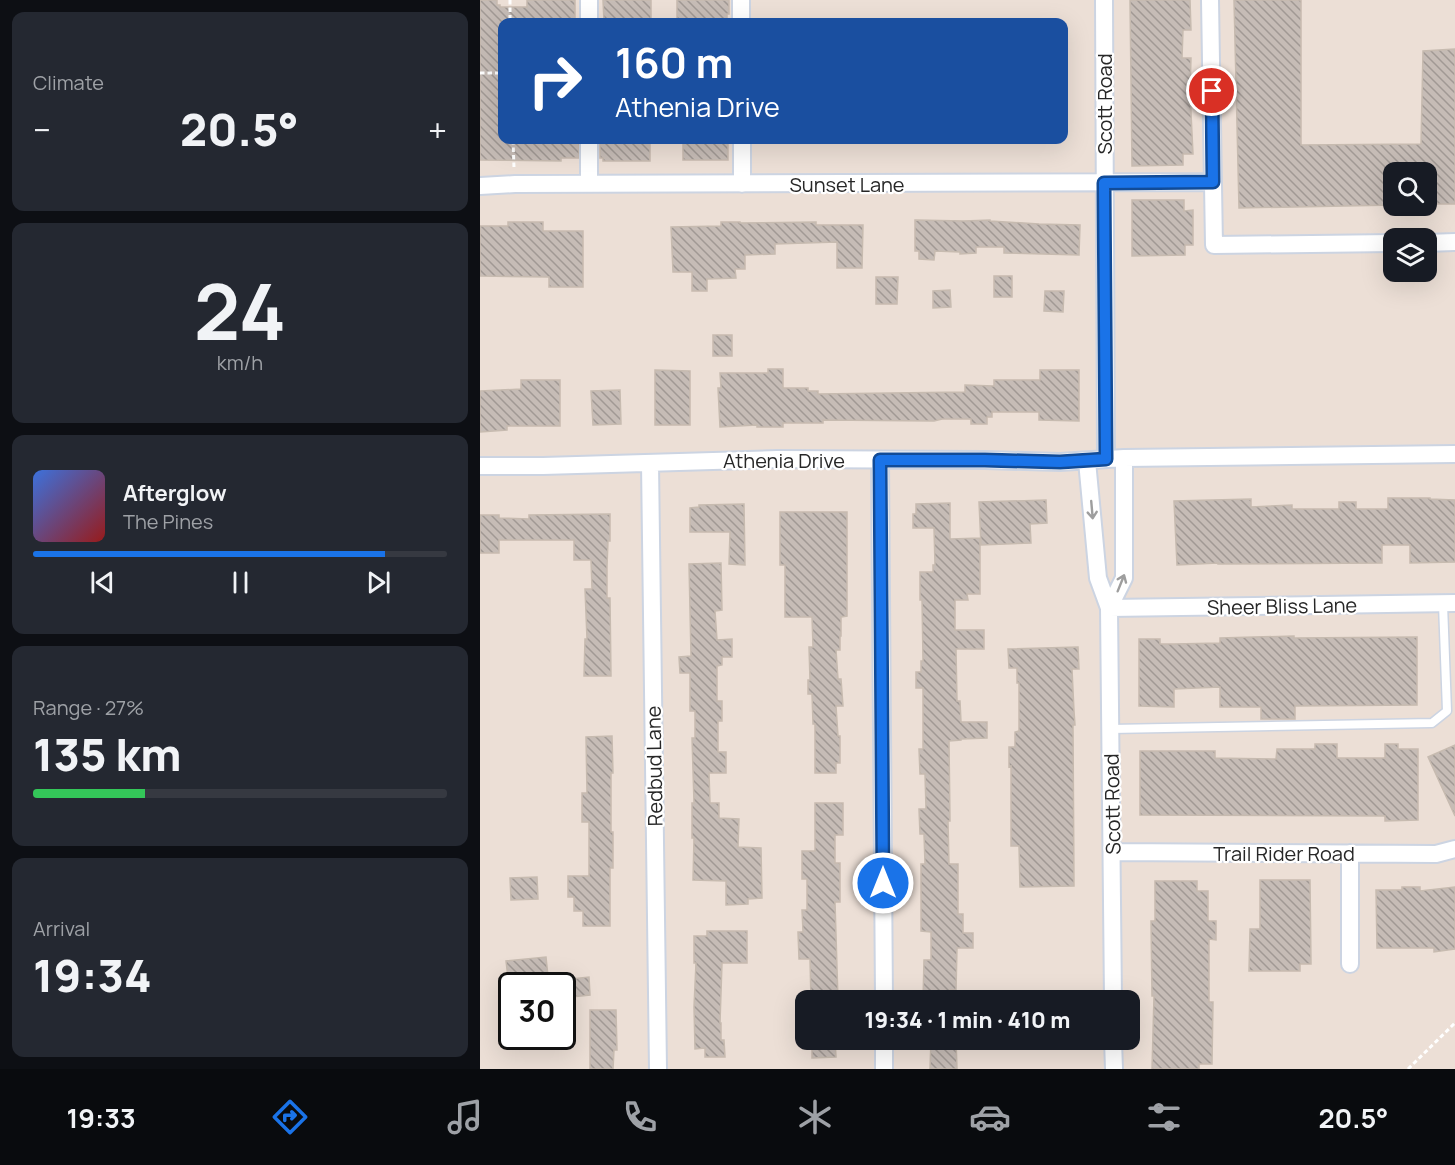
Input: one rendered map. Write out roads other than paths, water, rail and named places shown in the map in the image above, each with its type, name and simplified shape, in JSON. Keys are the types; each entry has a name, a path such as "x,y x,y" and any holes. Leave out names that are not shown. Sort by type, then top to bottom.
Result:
{"street":[{"path":"589,0 589,18"},
{"path":"741,0 741,18"},
{"name":"Scott Road","path":"1104,0 1106,459"},
{"path":"1210,0 1214,245 1383,243"},
{"path":"589,144 589,184"},
{"path":"742,144 742,184"},
{"name":"Sunset Lane","path":"480,186 515,184 1213,182"},
{"path":"1437,243 1455,242"},
{"name":"Athenia Drive","path":"480,466 777,459 1060,462 1124,458 1455,454"},
{"name":"Scott Road","path":"1109,608 1125,578 1124,458"},
{"path":"880,460 884,990"},
{"name":"Scott Road","path":"1087,461 1098,578 1109,608 1113,990"},
{"name":"Redbud Lane","path":"650,463 658,1069"},
{"name":"Sheer Bliss Lane","path":"1109,608 1449,604"},
{"name":"Trail Rider Road","path":"1112,852 1436,854 1455,849"},
{"path":"1350,853 1350,964"},
{"path":"884,1050 885,1069"},
{"path":"1113,1050 1114,1069"}],"lane":[{"path":"1111,729 1432,723 1447,711 1449,604"}]}
